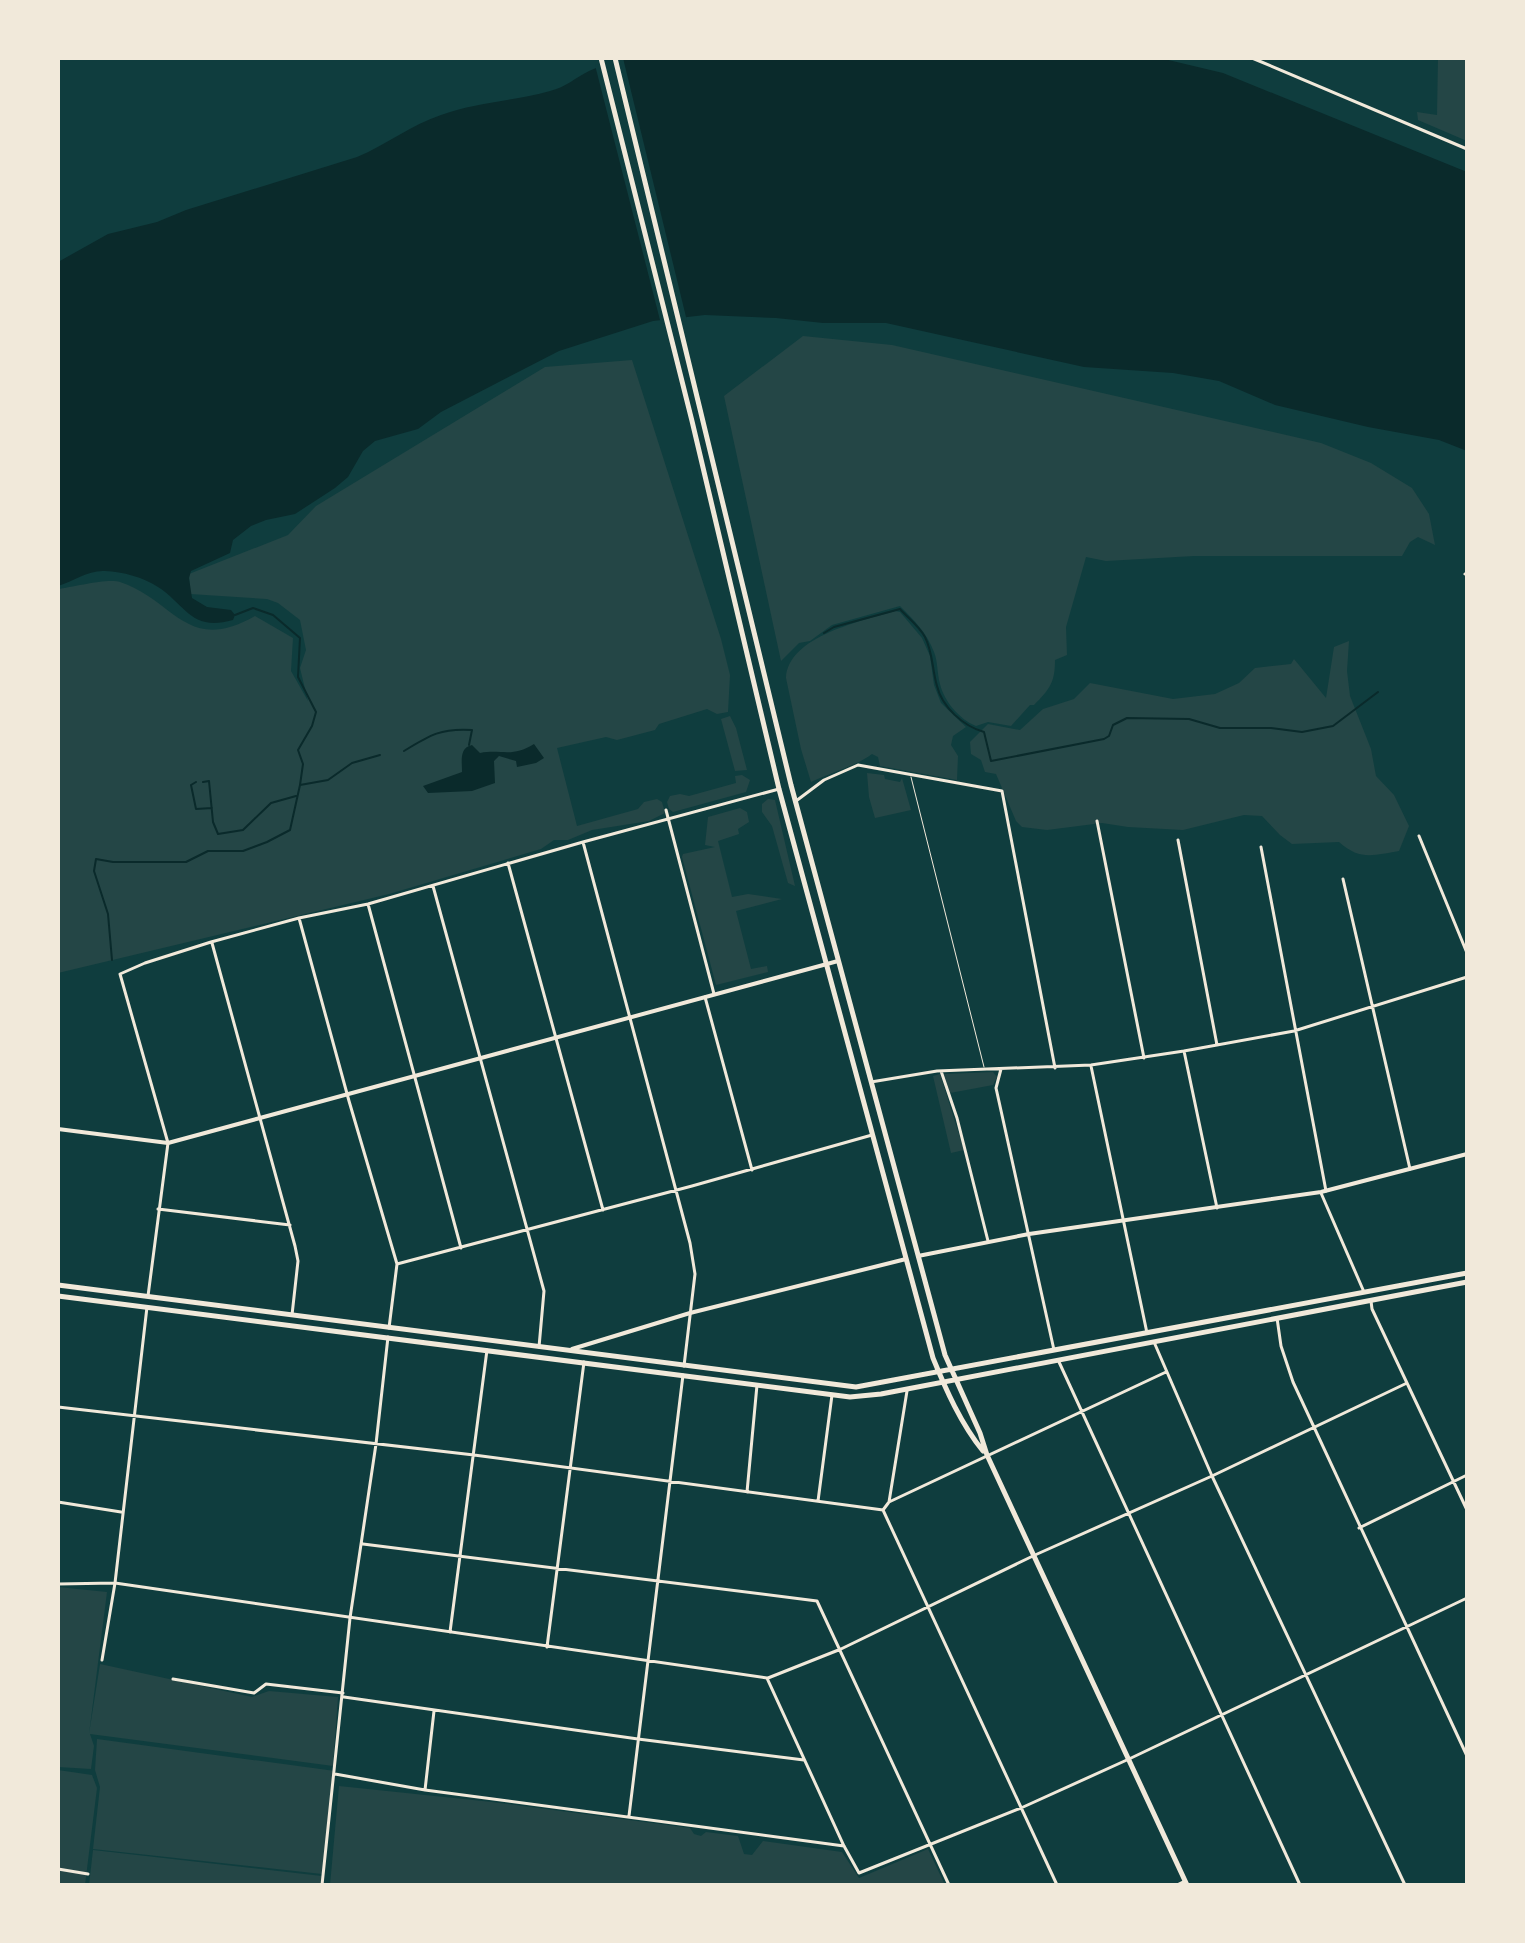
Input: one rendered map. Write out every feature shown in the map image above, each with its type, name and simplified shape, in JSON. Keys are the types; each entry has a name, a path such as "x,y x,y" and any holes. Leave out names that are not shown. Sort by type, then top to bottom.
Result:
{"main road":[{"path":"601,58 692,421 779,789 906,1259 942,1382 973,1439 987,1455"},
{"path":"615,58 796,802 945,1355 987,1455 1186,1883"},
{"path":"58,1285 856,1387 1467,1273"},
{"path":"58,1296 832,1395 861,1396 1467,1282"},
{"path":"1371,1301 1380,1289"},
{"path":"1355,1304 1364,1292"},
{"path":"138,1306 148,1296"},
{"path":"147,1307 156,1297"},
{"path":"379,1336 392,1328"},
{"path":"388,1337 392,1328"},
{"path":"1154,1342 1162,1330"},
{"path":"1138,1345 1147,1333"},
{"path":"563,1360 569,1355 566,1350"}],"street":[{"path":"1252,58 1467,149"},
{"path":"796,802 824,780 858,765 1002,791 1055,1068"},
{"path":"148,1296 168,1143 120,974 211,942 299,918 368,904 779,789"},
{"path":"666,810 714,994"},
{"path":"1097,821 1144,1058"},
{"path":"1419,836 1467,953"},
{"path":"1178,840 1217,1045"},
{"path":"583,842 631,1017 695,1274 684,1366"},
{"path":"1261,847 1324,1192 1364,1292"},
{"path":"508,863 603,1210"},
{"path":"1343,879 1410,1169"},
{"path":"433,886 544,1291 539,1347"},
{"path":"368,904 461,1248"},
{"path":"299,918 397,1264 392,1328"},
{"path":"211,942 298,1261 292,1315"},
{"path":"58,1129 168,1143 838,961"},
{"path":"871,1082 914,1073 1091,1065 1184,1051 1294,1031 1467,977"},
{"path":"705,997 752,1170"},
{"path":"1184,1051 1217,1208"},
{"path":"1091,1065 1147,1333"},
{"path":"1001,1069 996,1088 1054,1350"},
{"path":"941,1071 988,1241"},
{"path":"397,1264 872,1135"},
{"path":"918,1256 1029,1234 1324,1192 1467,1154"},
{"path":"158,1209 290,1225"},
{"path":"566,1350 690,1313 906,1259"},
{"path":"1371,1301 1372,1309 1467,1510"},
{"path":"102,1660 115,1583 147,1307"},
{"path":"1277,1318 1284,1358 1314,1428 1467,1756"},
{"path":"322,1885 350,1618 363,1544 388,1337"},
{"path":"1154,1342 1212,1476 1405,1885"},
{"path":"450,1633 487,1350"},
{"path":"1059,1359 1300,1885"},
{"path":"547,1647 584,1362"},
{"path":"883,1510 889,1502 1166,1372"},
{"path":"629,1816 683,1375"},
{"path":"58,1584 115,1583 767,1678 841,1649 1035,1555 1212,1476 1407,1383"},
{"path":"747,1492 757,1385"},
{"path":"889,1502 907,1388"},
{"path":"818,1501 832,1395"},
{"path":"58,1407 474,1455 883,1510"},
{"path":"1359,1528 1467,1475"},
{"path":"58,1502 121,1512"},
{"path":"883,1510 1057,1885"},
{"path":"363,1544 817,1601 949,1885"},
{"path":"767,1678 859,1873 1021,1808 1467,1598"},
{"path":"173,1679 254,1693 266,1684 638,1739 804,1760"},
{"path":"425,1790 434,1710"},
{"path":"335,1774 425,1790 844,1846"},
{"path":"58,1869 88,1874"},
{"path":"1177,1885 1186,1883"}],"lane":[{"path":"911,774 985,1069"}],"shaded area":[{"path":"631,58 1160,58 1223,73 1467,172 1467,451 1439,440 1275,405 1219,381 1173,373 1084,367 886,323 823,323 705,315 653,321 559,351 441,412 418,429 375,441 363,451 348,477 335,488 295,514 251,526 233,540 230,553 191,571 192,598 207,607 231,610 235,615 233,620 219,623 198,620 158,587 126,574 93,572 58,586 58,262 108,234 157,222 186,210 357,157 441,115 550,91 594,69"},
{"path":"1438,58 1467,58 1467,141 1418,120 1417,112 1437,115"},
{"path":"803,336 892,345 1321,443 1371,463 1412,488 1429,514 1435,545 1418,537 1410,542 1402,556 1194,556 1106,561 1086,557 1066,627 1067,655 1055,660 1053,680 1048,690 1011,726 988,722 976,726 958,714 949,703 940,684 931,645 920,627 900,606 832,625 810,641 799,643 781,661 724,396"},
{"path":"632,360 721,639 730,675 728,712 717,714 707,709 659,724 655,730 617,740 606,737 557,748 577,826 638,809 644,802 657,799 662,802 665,813 649,821 592,830 568,840 554,840 541,849 389,894 58,973 58,589 120,582 139,590 182,620 213,630 255,616 293,638 291,671 308,701 300,668 306,650 300,620 278,603 267,599 190,594 189,574 288,535 316,506 545,367"},
{"path":"900,612 922,638 930,656 934,685 941,703 966,727 953,736 951,745 958,756 957,780 880,766 878,757 872,754 811,782 786,678 790,663 799,651 829,632"},
{"path":"1349,641 1347,671 1350,696 1371,749 1376,776 1394,795 1409,826 1399,851 1368,855 1354,852 1339,842 1292,844 1262,816 1244,815 1183,830 1102,823 1047,830 1022,827 1016,821 996,774 985,772 981,760 971,754 970,742 988,724 1020,730 1043,709 1074,699 1090,683 1173,699 1215,694 1239,683 1255,668 1291,664 1294,659 1326,698 1334,647"},
{"path":"730,716 747,770 735,771 721,719"},
{"path":"534,744 544,758 517,767 516,761 499,756 494,761 495,783 472,791 428,793 423,786 462,772 462,756 465,749 472,745 480,753 519,751"},
{"path":"867,773 884,775 885,779 900,782 902,778 911,810 875,818"},
{"path":"742,775 750,780 746,792 673,812 669,809 667,802 670,796 689,796 736,783 735,776"},
{"path":"768,799 775,800 795,886 788,883 772,826 762,812 762,804"},
{"path":"740,808 747,812 749,822 738,829 739,834 718,841 732,897 748,894 782,899 736,911 751,969 767,966 768,972 716,985 682,857 683,854 715,847 705,845 708,817"},
{"path":"993,1072 997,1077 993,1085 950,1093 944,1074"},
{"path":"940,1074 964,1150 951,1153 933,1076"},
{"path":"58,1587 107,1592 89,1734 100,1664 252,1697 269,1691 338,1697 333,1766 90,1734 94,1746 91,1769 58,1767"},
{"path":"97,1739 335,1771 322,1874 93,1849 100,1787 95,1770"},
{"path":"58,1770 92,1775 97,1788 85,1885 58,1885"},
{"path":"339,1786 690,1828 694,1834 701,1836 706,1832 738,1836 744,1854 752,1855 763,1841 842,1852 859,1878 928,1849 945,1885 330,1885"},
{"path":"93,1850 322,1876 320,1885 89,1885"}],"pier":[{"path":"623,58 687,321 661,324 595,65"}],"waterway":[{"path":"235,615 253,608 273,615 300,638 298,677 316,712 298,750 303,764 300,785 328,780 352,763 380,755"},
{"path":"824,633 834,627 900,609 925,637 937,686 944,701 961,720 984,732 991,761 1104,739 1109,736 1113,725 1127,718 1189,719 1220,728 1271,728 1302,732 1333,726 1378,692"},
{"path":"404,751 429,737 452,730 472,730 469,745"},
{"path":"203,782 209,781 213,822 218,834 243,830 271,803 296,796"},
{"path":"196,782 191,785 196,809 212,808"},
{"path":"112,960 108,914 94,871 96,859 113,862 186,862 208,851 243,851 290,830 300,785"}]}
